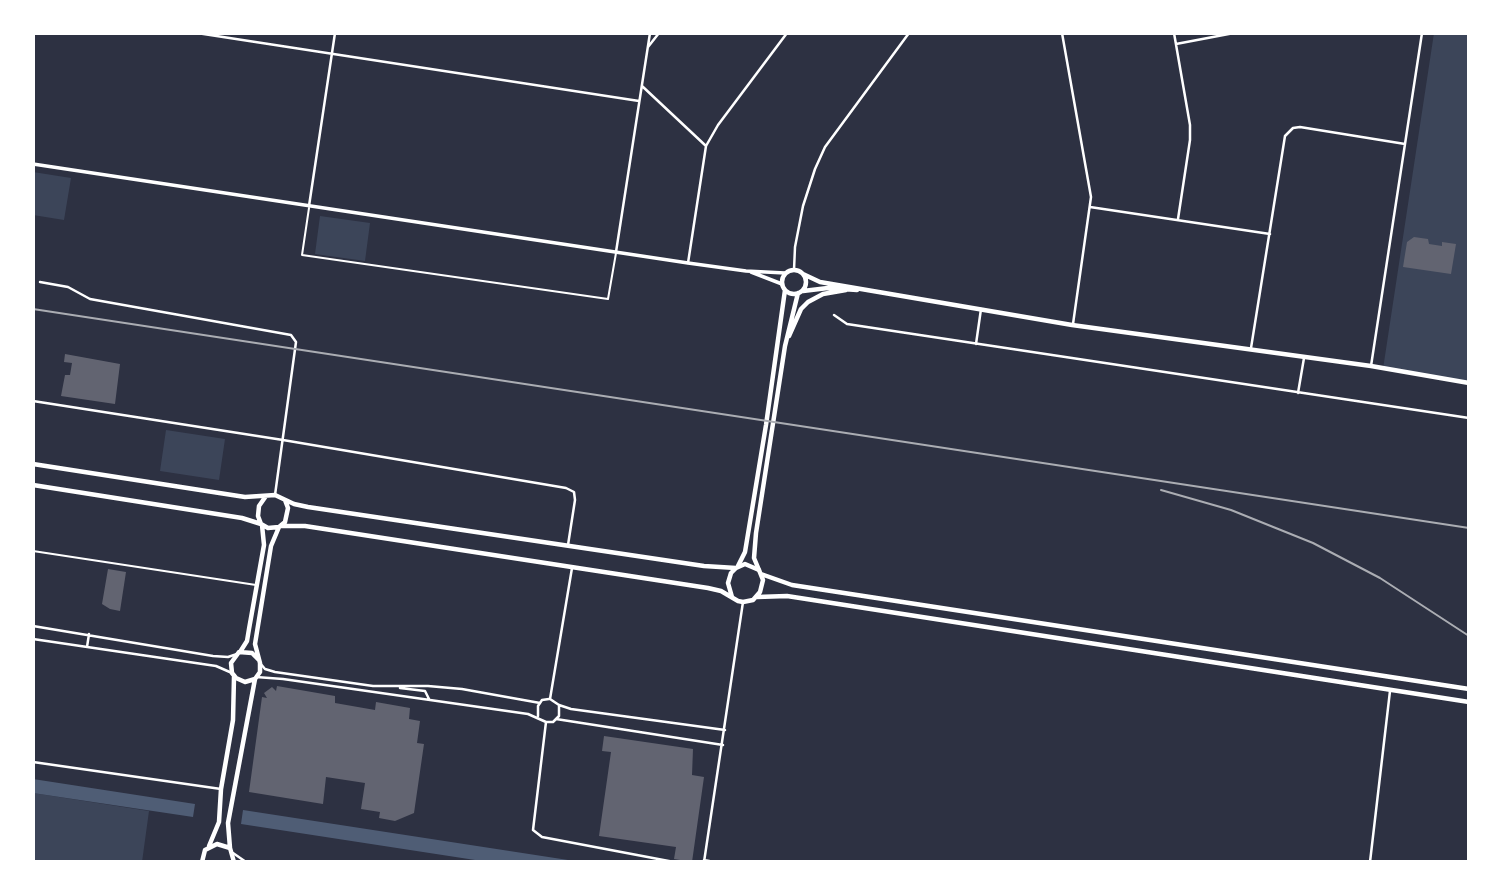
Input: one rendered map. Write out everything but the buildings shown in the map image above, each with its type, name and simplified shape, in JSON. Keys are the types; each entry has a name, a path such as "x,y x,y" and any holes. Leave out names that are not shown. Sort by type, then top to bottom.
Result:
{"main road":[{"path":"868,291 822,289 791,294 782,284 785,273 794,270 820,282 1072,326 1371,366 1469,383"},
{"path":"757,597 762,587 754,558 754,547 785,346 799,292 805,285 803,274"},
{"path":"732,597 729,583 743,557 749,527 785,290"},
{"path":"785,346 801,309 808,302 823,294 846,290"},
{"path":"33,464 245,497 275,495 308,507 704,566 750,565 792,585 1469,689"},
{"path":"33,485 242,517 268,528 305,526 708,588 743,602 757,597 787,596 1469,702"},
{"path":"202,862 202,855 209,846 219,822 221,789 233,720 231,663 247,641 264,545 258,506 267,496"},
{"path":"233,674 245,682 255,678 260,672 260,661 255,650 257,634 271,546 288,513 284,500"},
{"path":"238,653 249,652 260,661"},
{"path":"1390,689 1392,676"},
{"path":"234,862 228,823 255,678"},
{"path":"209,846 222,844 231,851"}],"street":[{"path":"197,33 639,101"},
{"path":"309,206 335,33"},
{"path":"616,252 650,33"},
{"path":"647,48 659,33"},
{"path":"688,263 706,146 712,133 788,33"},
{"path":"794,270 795,247 803,206 825,147 909,33"},
{"path":"1062,33 1091,197 1072,326"},
{"path":"1174,33 1190,125 1178,219"},
{"path":"1176,44 1234,33"},
{"path":"1371,366 1422,33"},
{"path":"641,86 706,146"},
{"path":"1251,350 1285,136 1289,131 1300,127 1405,144"},
{"path":"33,164 688,263 785,273"},
{"path":"1090,207 1270,234"},
{"path":"746,271 782,284"},
{"path":"40,282 68,287 90,299 292,335 296,342 275,495"},
{"path":"976,344 981,309"},
{"path":"834,315 848,324 1469,418"},
{"path":"1298,393 1304,358"},
{"path":"33,401 566,488 574,492 575,500 568,545"},
{"path":"550,699 572,568"},
{"path":"714,862 704,861 743,602"},
{"path":"33,626 213,656 228,657 238,653"},
{"path":"87,647 89,634"},
{"path":"33,639 216,666 233,674"},
{"path":"260,661 265,669 275,672 373,687 387,685 462,690 540,703 550,699"},
{"path":"255,678 283,679 429,699 528,714 546,722 556,719 723,745"},
{"path":"387,685 425,691 429,699"},
{"path":"1370,862 1390,689"},
{"path":"550,699 559,705 725,730"},
{"path":"540,703 537,713 540,719"},
{"path":"556,719 560,713 559,705"},
{"path":"546,722 533,830 542,837 674,862"},
{"path":"33,762 221,789"},
{"path":"231,851 246,862"}],"lane":[{"path":"309,206 302,256 608,299 616,252"},
{"path":"33,551 257,585"}],"shaded area":[{"path":"1434,33 1469,33 1469,383 1383,369"},
{"path":"33,172 71,178 64,220 33,215"},
{"path":"320,216 370,223 365,261 315,254"},
{"path":"166,430 225,439 219,480 160,471"},
{"path":"33,779 195,804 193,817 33,793"},
{"path":"33,793 149,811 142,862 33,862"},
{"path":"243,810 581,862 488,862 241,824"}],"railway":[{"path":"33,309 1469,528"},
{"path":"1161,490 1231,510 1313,543 1380,578 1469,636"}]}
